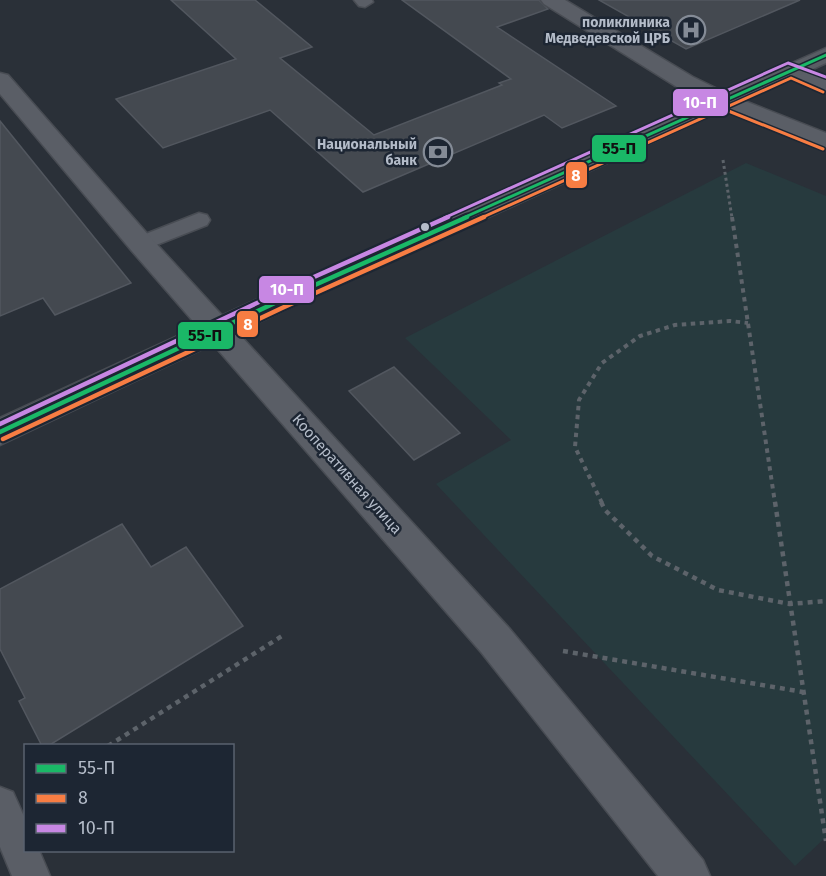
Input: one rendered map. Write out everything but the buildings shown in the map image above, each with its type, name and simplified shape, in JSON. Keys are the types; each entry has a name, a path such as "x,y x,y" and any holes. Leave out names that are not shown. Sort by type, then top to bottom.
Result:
{"main road":[{"path":"0,432 218,330 826,55"}],"street":[{"path":"551,0 685,82 724,101 826,142"},
{"path":"791,70 826,85"},
{"name":"Кооперативная улица","path":"0,80 141,244 495,640 687,876"}],"lane":[{"path":"141,244 199,220"},
{"path":"0,805 32,876"}],"path":[{"path":"723,160 826,841"},
{"path":"748,323 730,321 675,325 640,336 602,363 579,400 575,447 604,510 652,556 718,590 790,604 826,601"},
{"path":"111,744 282,636"},
{"path":"495,640 803,692"}],"green space":[{"path":"746,163 826,196 826,837 795,866 436,484 511,440 405,338"}],"transit line":[{"name":"55-П","path":"0,432 279,301 826,55"},
{"name":"10-П","path":"0,424 276,294 788,63 826,77"},
{"name":"8","path":"3,439 282,308 791,78 823,92"},
{"name":"8","path":"721,108 823,149"}],"place":[{"name":"поликлиника Медведевской ЦРБ","path":"691,30"},
{"name":"Национальный банк","path":"438,152"}]}
